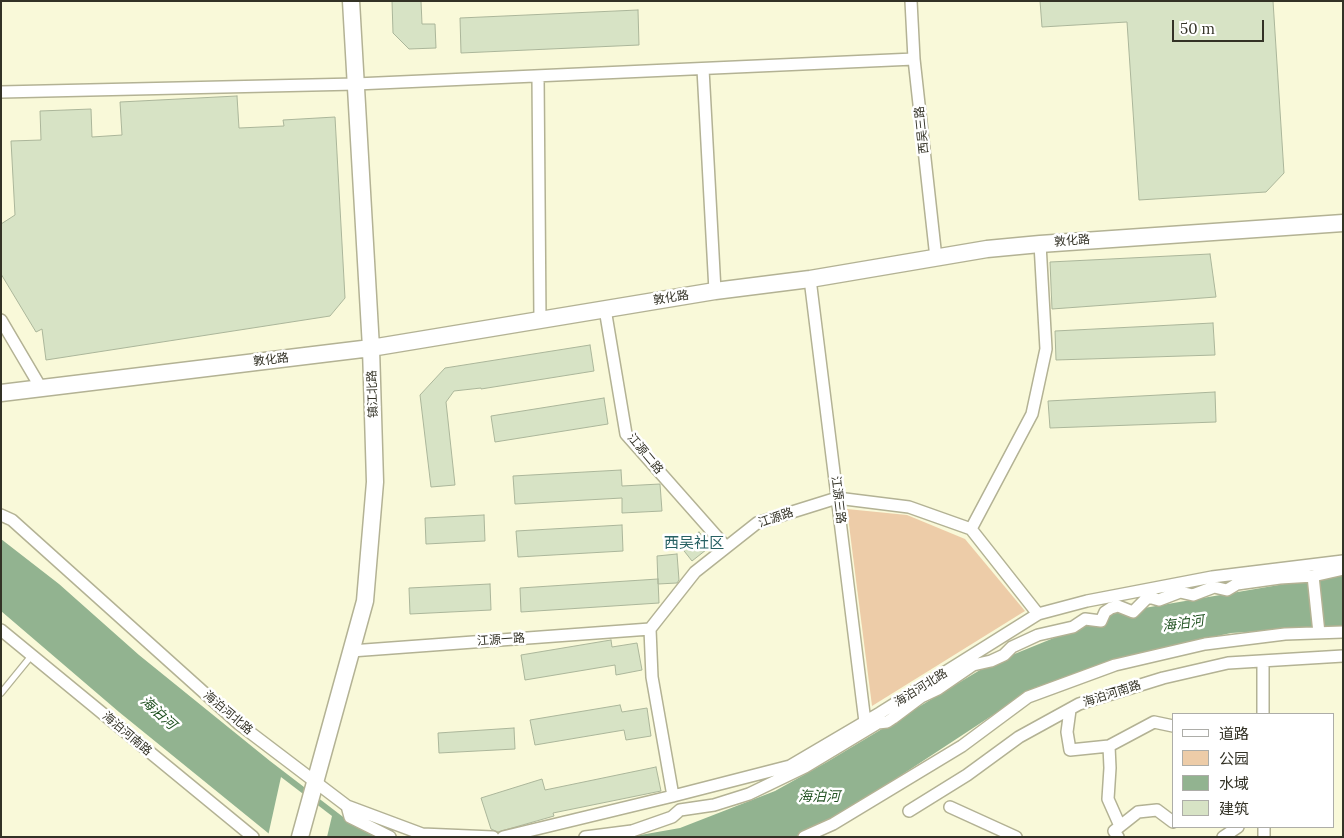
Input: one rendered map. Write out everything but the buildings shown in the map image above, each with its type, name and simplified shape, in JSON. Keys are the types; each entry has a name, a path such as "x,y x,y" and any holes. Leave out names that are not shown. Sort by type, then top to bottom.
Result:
{"street":[{"name":"镇江北路","path":"300,837 365,601 376,482 371,348 351,1"},
{"name":"西吴三路","path":"911,1 914,59 936,258"},
{"path":"1,92 356,84 914,59"},
{"path":"703,69 715,290"},
{"path":"538,76 540,320"},
{"name":"敦化路","path":"1,393 371,348 715,290 810,279 987,249 1343,222"},
{"path":"1038,614 971,529 1032,414 1046,349 1040,244"},
{"name":"江源三路","path":"810,279 865,722"},
{"name":"江源二路","path":"605,309 626,434 726,547"},
{"path":"1,320 41,388"},
{"name":"江源路","path":"650,629 695,572 757,523 837,498 909,507 971,529"},
{"name":"海泊河北路","path":"1,515 12,520 239,724 347,806 422,834 493,837"},
{"name":"海泊河北路","path":"503,837 790,766 865,722 1038,614 1087,601 1212,577 1343,561"},
{"path":"585,837 632,831 672,817 680,810 714,806 749,794 805,767 878,722 886,722 894,718 921,697 938,689 973,665 991,662 1004,655 1012,647 1038,635 1072,626 1085,619 1101,621 1105,612 1111,608 1118,606 1133,612 1146,598 1164,600 1180,592 1193,595 1214,587 1227,590 1237,584 1313,576 1343,570"},
{"path":"1313,576 1319,633"},
{"path":"650,629 652,677 673,796"},
{"name":"江源一路","path":"351,651 650,629"},
{"name":"海泊河南路","path":"1,630 253,837"},
{"path":"804,837 833,824 962,746 1028,696 1115,665 1205,644 1285,634 1343,632"},
{"name":"海泊河南路","path":"909,811 968,775 1019,736 1079,704 1163,678 1228,663 1343,656"},
{"path":"1263,661 1263,713"},
{"path":"1070,710 1067,732 1070,750 1110,746 1154,722 1172,726"},
{"path":"1110,746 1108,799 1119,831 1138,812 1156,810 1172,821"},
{"path":"347,806 350,817 390,837"},
{"path":"950,807 1016,837"}],"lane":[{"path":"1,694 32,655"}],"green space":[{"path":"847,509 907,515 965,539 1025,611 872,706"}],"water":[{"name":"海泊河","path":"1,539 59,584 139,655 270,761 351,823 380,837 273,837 119,712 1,611"},
{"name":"海泊河","path":"1343,574 1343,629 1327,627 1231,633 1128,656 1034,688 833,820 795,837 629,837 680,828 775,791 990,664 1115,613"}],"pier":[{"path":"281,777 332,816 327,837 268,836"}],"district":[{"name":"西吴社区","path":"694,544"}]}
